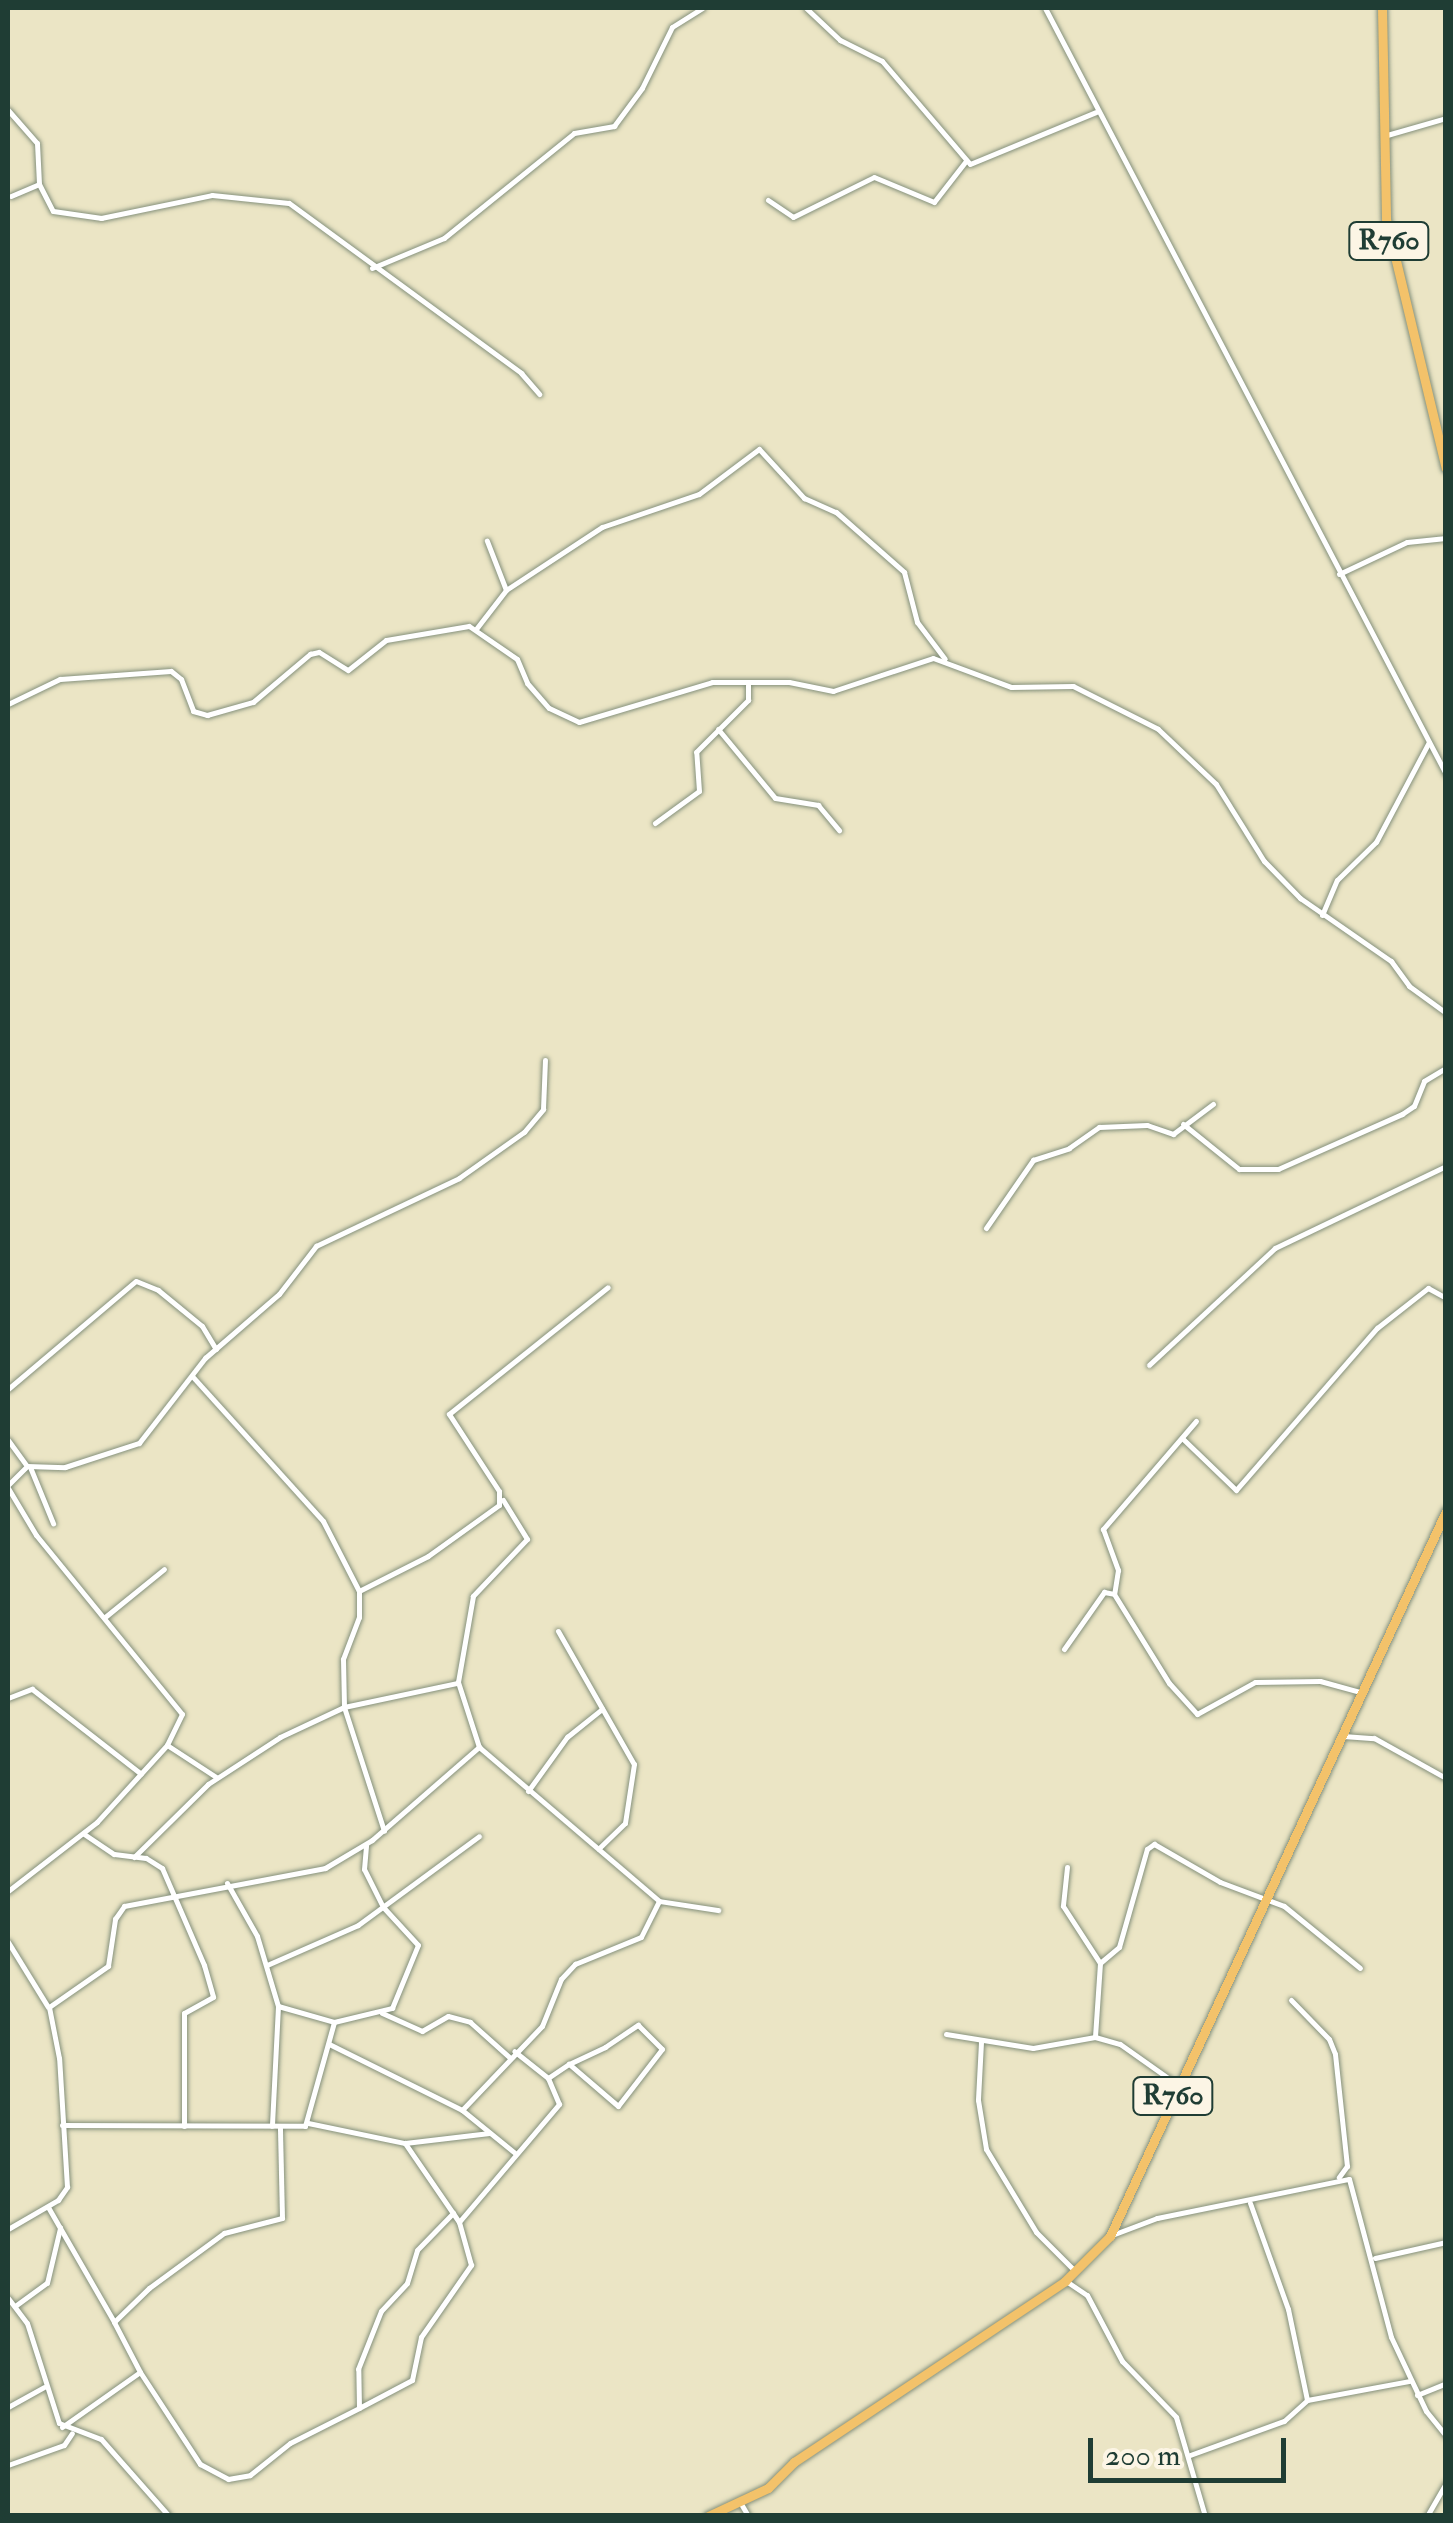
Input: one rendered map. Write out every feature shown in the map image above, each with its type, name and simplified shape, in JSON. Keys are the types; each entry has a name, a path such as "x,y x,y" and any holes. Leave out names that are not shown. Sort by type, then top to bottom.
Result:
{"main road":[{"name":"R760","path":"1382,8 1388,135 1386,219 1394,268 1446,468"},
{"name":"R760","path":"708,2516 740,2502 1065,2281 1110,2236 1446,1511"}],"street":[{"path":"372,268 444,238 574,134 614,126 642,88 672,27 702,8"},
{"path":"806,8 840,40 882,61 966,162"},
{"path":"1045,8 1096,112 1192,284 1446,774"},
{"path":"8,110 37,143 39,184 53,211 92,219 212,195 273,198 306,212 372,268 521,373 539,394"},
{"path":"768,200 793,217 874,177 934,202 966,162 1096,112"},
{"path":"1388,135 1446,118"},
{"path":"11,196 39,184"},
{"path":"476,629 506,590 602,526 699,494 759,450 804,498 836,512 904,572 917,622 945,658 1011,688 1073,686 1147,722 1216,784 1264,861 1322,915 1380,953 1446,1013"},
{"path":"1339,574 1407,542 1446,538"},
{"path":"487,541 506,590"},
{"path":"8,704 60,679 170,671 182,680 193,711 207,715 253,702 310,654 319,652 348,670 386,640 476,629 517,658 527,683 550,708 579,722 658,693 718,682 789,682 840,690 945,658"},
{"path":"655,823 699,790 696,752 748,700 748,685"},
{"path":"718,729 776,798 818,805 839,830"},
{"path":"1322,915 1338,880 1376,842 1430,742"},
{"path":"8,1891 84,1834 167,1745 181,1724 179,1706 104,1617 8,1486 29,1467 65,1467 139,1443 192,1376 279,1294 316,1246 459,1178 524,1132 543,1108 545,1060"},
{"path":"1183,1124 1239,1169 1278,1169 1402,1114 1414,1106 1424,1081 1446,1068"},
{"path":"986,1228 1026,1164 1069,1148 1086,1132 1147,1125 1163,1134 1213,1104"},
{"path":"1149,1365 1275,1248 1446,1166"},
{"path":"8,1389 136,1282 158,1290 202,1326 216,1350"},
{"path":"608,1287 448,1414 528,1539 476,1586 458,1682 479,1747 528,1791 658,1901 718,1910"},
{"path":"1182,1438 1236,1490 1268,1461 1377,1328 1428,1288 1446,1298"},
{"path":"192,1376 324,1521 359,1591 359,1617 343,1659 344,1707 384,1831"},
{"path":"1196,1421 1104,1529 1118,1570 1114,1594 1169,1683 1197,1714 1255,1682 1320,1681 1363,1693"},
{"path":"8,1440 29,1467 53,1523"},
{"path":"359,1591 428,1556 503,1500"},
{"path":"104,1617 164,1569"},
{"path":"1064,1649 1104,1592 1114,1594"},
{"path":"558,1631 634,1771 625,1823 598,1849"},
{"path":"134,1857 216,1777 344,1707 458,1682"},
{"path":"8,1698 32,1689 141,1774"},
{"path":"528,1791 567,1737 602,1710"},
{"path":"1344,1736 1374,1738 1446,1778"},
{"path":"167,1745 216,1777"},
{"path":"48,2007 108,1966 115,1919 124,1906 179,1900 227,1884 307,1875 366,1845 479,1747"},
{"path":"84,1834 114,1854 162,1868 179,1900 214,1993 184,2013 184,2126"},
{"path":"267,1965 341,1935 479,1836"},
{"path":"1100,1964 1118,1947 1151,1844 1265,1898 1360,1968"},
{"path":"278,2006 334,2022 395,2004 418,1945 384,1906 364,1869 366,1845"},
{"path":"1067,1867 1063,1906 1100,1964 1096,2037"},
{"path":"227,1884 267,1965 278,2006 272,2126"},
{"path":"462,2110 542,2026 567,1971 641,1937 658,1901"},
{"path":"8,1942 48,2007 68,2179 48,2207 8,2230"},
{"path":"1291,2000 1330,2039 1336,2054 1347,2166 1340,2178"},
{"path":"380,2011 422,2031 448,2016 470,2022 548,2078 559,2104 459,2222"},
{"path":"308,2124 334,2022"},
{"path":"548,2078 569,2064 638,2025 662,2049 618,2106 569,2064"},
{"path":"946,2034 981,2042 1056,2048 1096,2037 1120,2044 1178,2086"},
{"path":"981,2042 978,2100 986,2149 1036,2232 1076,2272"},
{"path":"329,2044 462,2110 515,2153"},
{"path":"61,2125 308,2124 405,2143 490,2134"},
{"path":"114,2322 224,2233 280,2221 280,2127"},
{"path":"48,2207 192,2456 228,2480 250,2475 290,2443 416,2374 421,2338 470,2265 459,2222 405,2143"},
{"path":"1110,2236 1157,2218 1250,2203 1340,2178 1352,2184 1375,2258 1391,2337 1418,2395 1446,2436"},
{"path":"1250,2203 1288,2308 1307,2400"},
{"path":"358,2408 358,2369 381,2312 406,2284 417,2250 453,2213"},
{"path":"14,2306 46,2283 60,2226"},
{"path":"1375,2258 1446,2242"},
{"path":"1065,2281 1087,2295 1122,2360 1176,2418 1205,2516"},
{"path":"8,2298 27,2323 44,2386 62,2427 101,2440 170,2516"},
{"path":"62,2427 140,2372"},
{"path":"1190,2455 1284,2421 1307,2400 1411,2381"},
{"path":"1418,2395 1446,2383"},
{"path":"8,2407 44,2386"},
{"path":"8,2465 56,2448 72,2433"},
{"path":"1427,2516 1446,2483"},
{"path":"740,2502 748,2516"}]}
